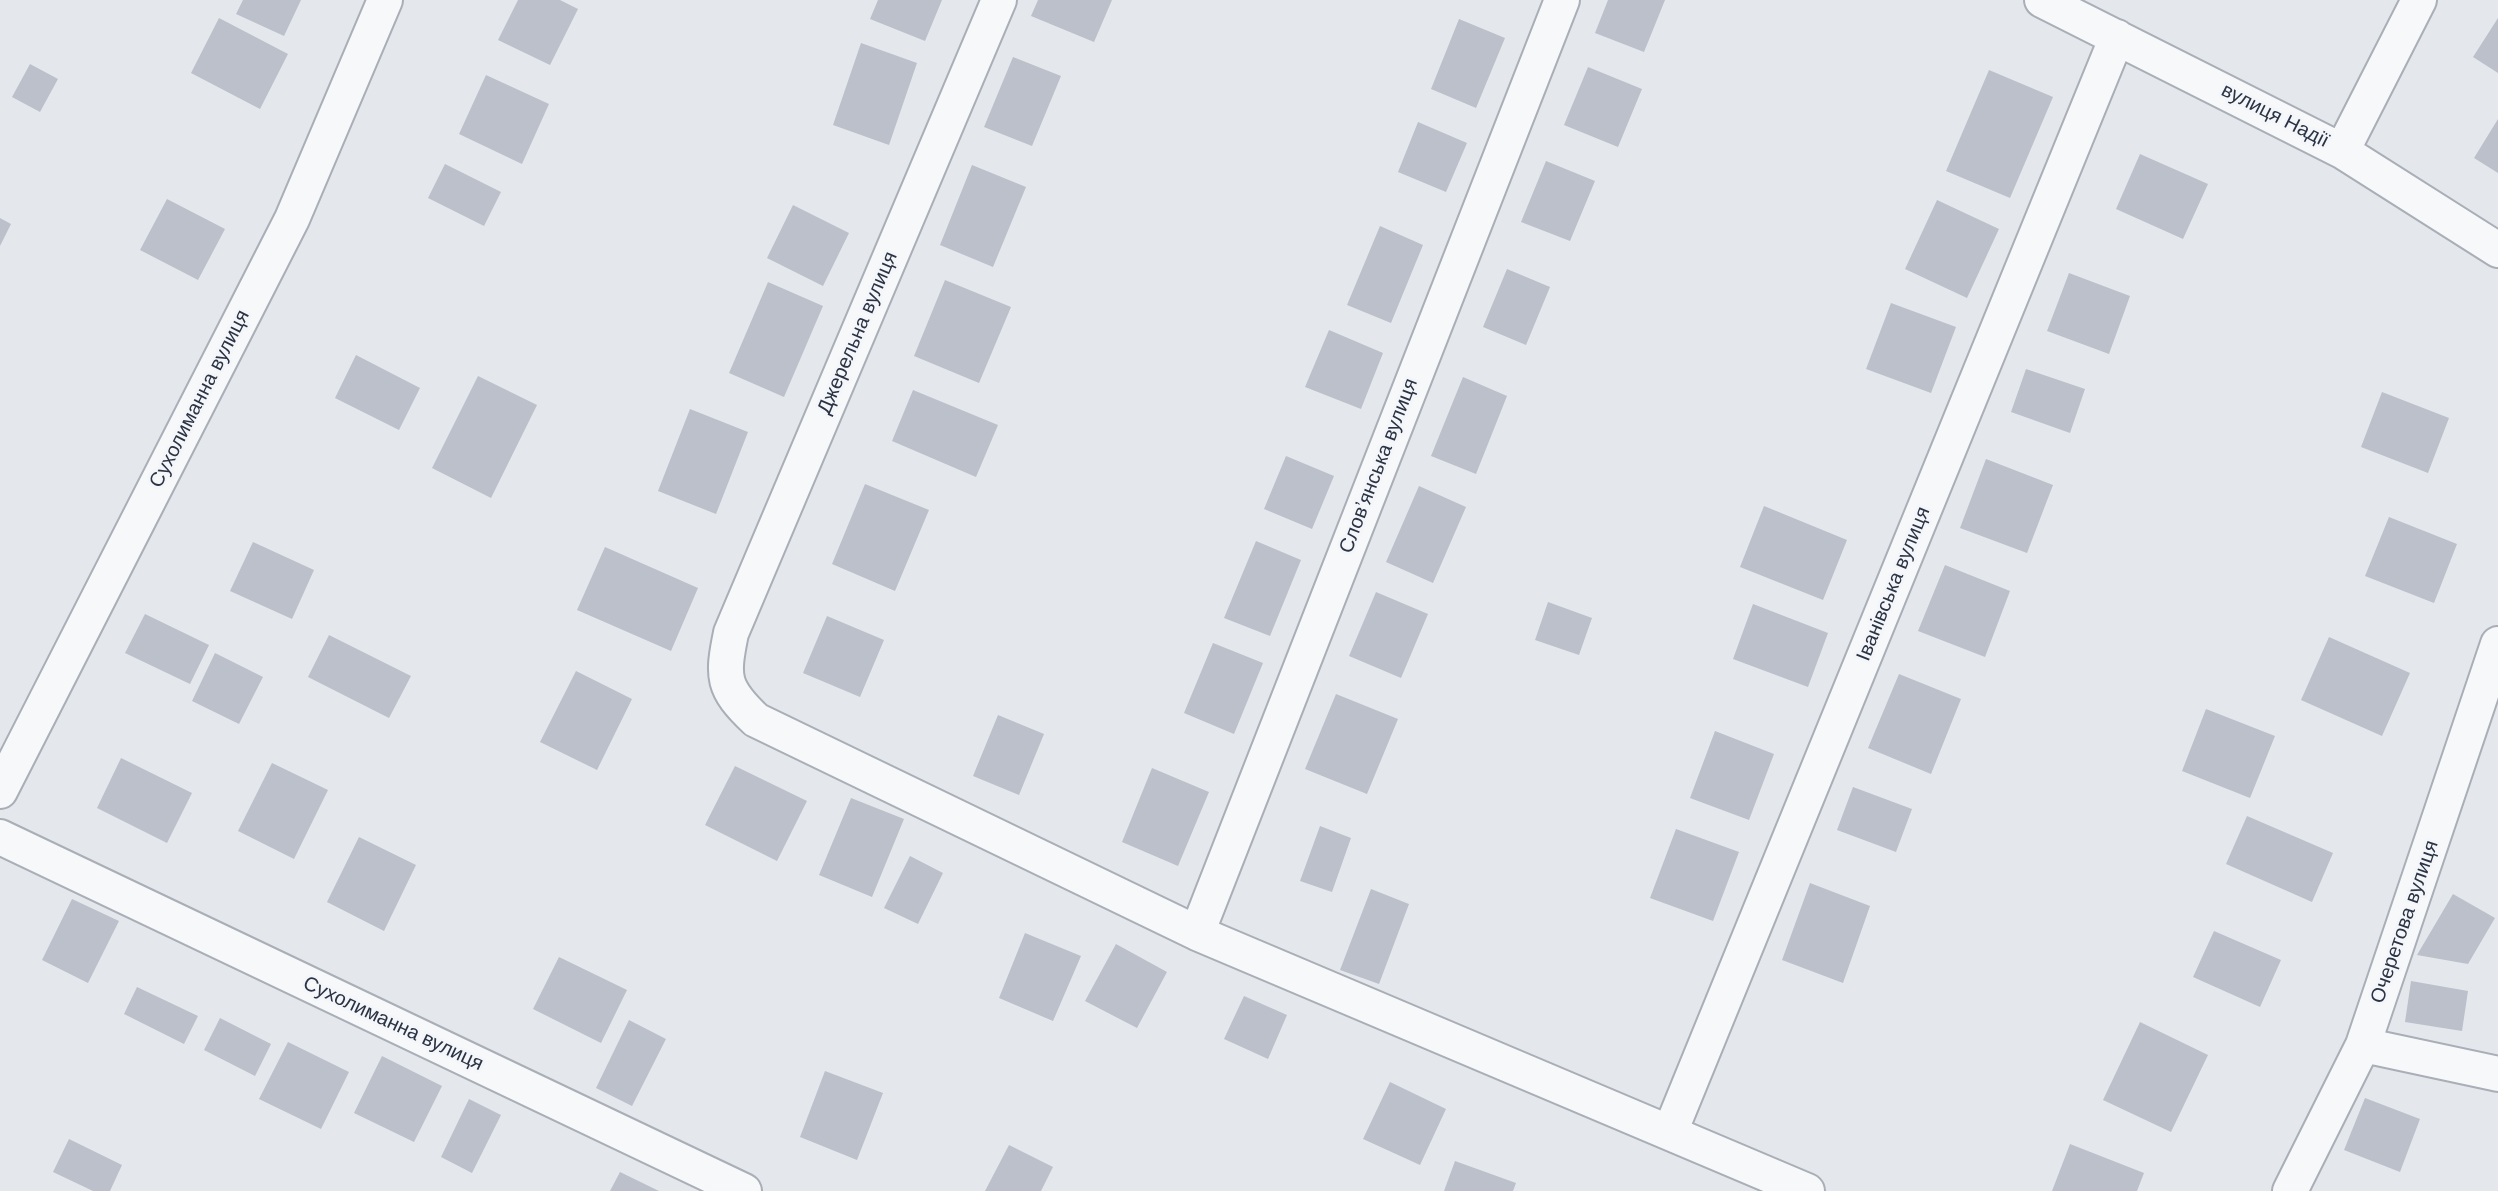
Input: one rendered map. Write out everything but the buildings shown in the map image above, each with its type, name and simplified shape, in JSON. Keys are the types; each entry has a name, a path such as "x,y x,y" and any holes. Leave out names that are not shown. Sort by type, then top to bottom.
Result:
{"street":[{"name":"Сухолиманна вулиця","path":"0,791 292,219 385,0"},
{"name":"Джерельна вулиця","path":"999,0 731,633 724,668 734,700 756,720 1197,933"},
{"name":"Словʼянська вулиця","path":"1197,933 1562,0"},
{"name":"вулиця Надії","path":"2042,0 2342,151 2498,250"},
{"path":"2342,151 2419,0"},
{"name":"Іванівська вулиця","path":"1670,1132 2117,37"},
{"name":"Очеретова вулиця","path":"2290,1191 2363,1045 2498,644"},
{"name":"Сухолиманна вулиця","path":"0,837 744,1191"},
{"path":"1197,933 1807,1191"},
{"path":"2363,1045 2498,1074"}]}
